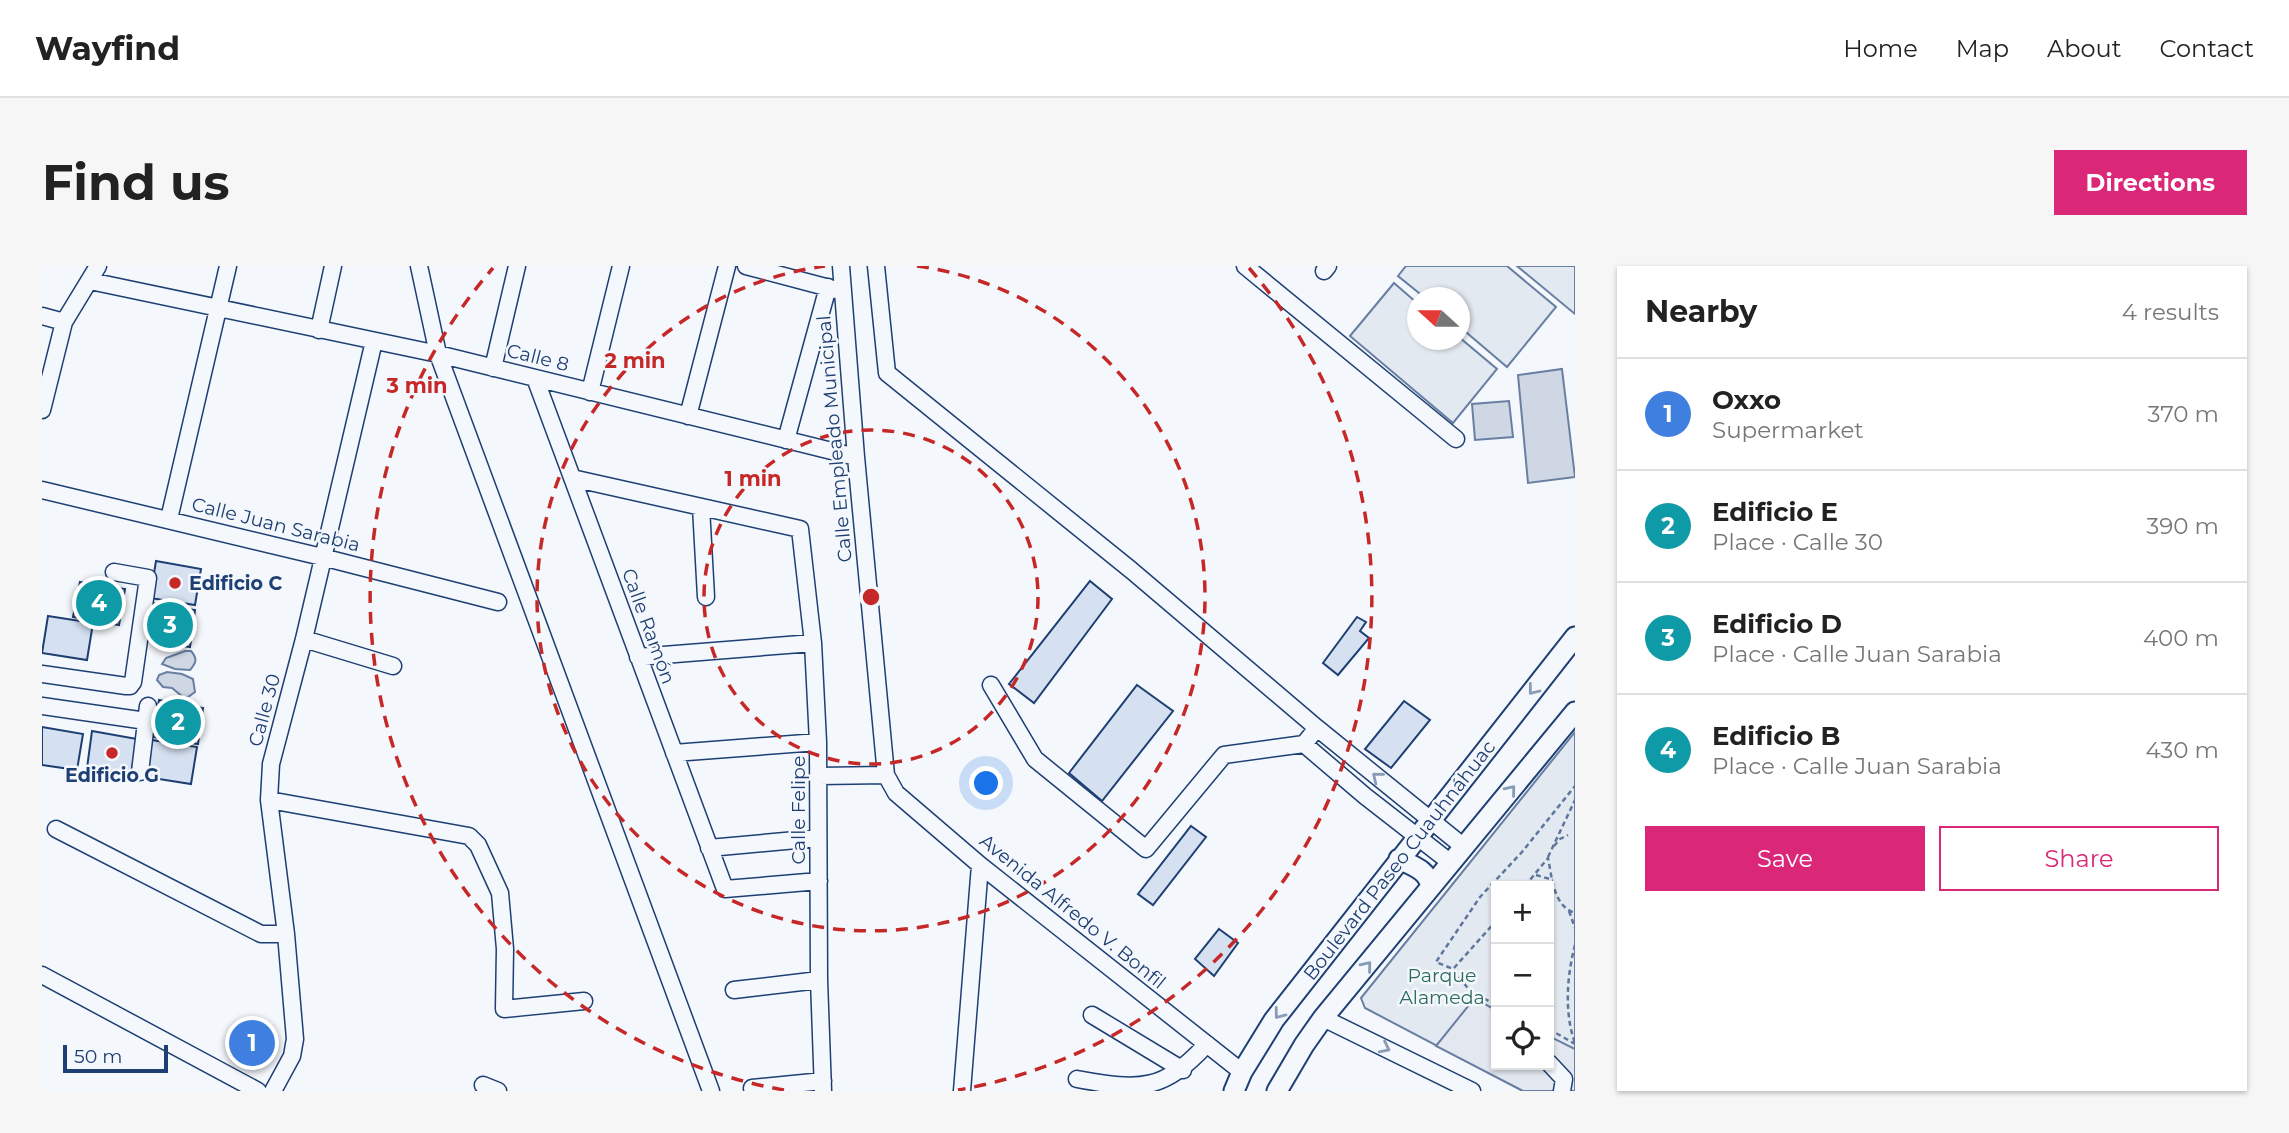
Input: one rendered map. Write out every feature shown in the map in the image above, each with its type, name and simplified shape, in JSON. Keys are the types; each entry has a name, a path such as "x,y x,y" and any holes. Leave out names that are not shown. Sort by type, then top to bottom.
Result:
{"main road":[{"name":"Boulevard Paseo Cuauhnáhuac","path":"1234,1091 1242,1072 1274,1020 1575,637"},
{"name":"Boulevard Paseo Cuauhnáhuac","path":"1277,1091 1323,1018 1575,712"},
{"path":"1399,859 1423,871 1430,879 1431,887"}],"street":[{"path":"42,410 64,322 98,266"},
{"path":"169,519 228,266"},
{"path":"318,330 333,266"},
{"path":"419,266 438,354 711,1091"},
{"path":"493,368 517,266"},
{"path":"590,392 621,266"},
{"path":"688,416 727,266"},
{"path":"746,266 835,289 786,440"},
{"name":"Calle Empleado Municipal","path":"841,266 835,289 856,457 886,775"},
{"path":"876,266 887,373 1131,569 1317,728 1464,847"},
{"path":"1245,266 1456,439"},
{"name":"Calle 8","path":"90,281 438,354 856,457"},
{"path":"42,316 64,322"},
{"name":"Calle 30","path":"273,1091 292,1056 295,1039 286,934 269,800 271,764 304,639 374,341"},
{"name":"Calle Ramón","path":"535,378 725,889 819,881"},
{"path":"572,478 702,508 706,597"},
{"name":"Calle Juan Sarabia","path":"42,490 169,519 498,602"},
{"name":"Calle Felipe","path":"702,508 800,529 813,643 818,742 819,980 823,1086"},
{"path":"42,674 126,686 133,682 148,578 114,572"},
{"path":"304,639 393,666"},
{"path":"638,657 813,643"},
{"path":"991,685 1035,759 1146,849 1224,755 1304,744 1317,728"},
{"path":"42,706 147,713 140,772"},
{"path":"674,754 818,742"},
{"path":"1304,744 1451,863"},
{"path":"819,776 886,775"},
{"name":"Avenida Alfredo V. Bonfil","path":"886,775 896,793 980,865 1242,1072"},
{"path":"269,800 468,836 478,845 500,893 505,949 504,1009 584,1001"},
{"path":"56,829 261,934 286,934"},
{"path":"709,848 818,838"},
{"path":"962,1091 980,865"},
{"path":"42,975 258,1091"},
{"path":"734,990 819,980"},
{"path":"1093,1015 1183,1070"},
{"path":"1323,1018 1472,1091"},
{"path":"1077,1079 1105,1088 1147,1090 1164,1085 1183,1070 1207,1044"},
{"path":"1554,1068 1564,1079 1562,1091"},
{"path":"752,1088 823,1086"}],"path":[{"path":"1491,1002 1471,991 1453,969 1436,962 1480,897 1522,852 1575,786"},
{"path":"1529,881 1548,858 1575,800"},
{"path":"1551,849 1568,835"},
{"path":"1548,858 1555,893 1569,911 1575,928"},
{"path":"1534,875 1553,880"},
{"path":"1569,911 1575,913"},
{"path":"1453,969 1491,927"},
{"path":"1575,944 1568,1004 1575,1044"},
{"path":"1554,1032 1575,1044"}],"green space":[{"path":"1406,266 1507,266 1556,307 1507,367 1470,336 1470,287 1412,287 1398,276"},
{"path":"1517,266 1575,266 1575,314"},
{"path":"1394,283 1407,294 1407,350 1470,350 1470,346 1497,369 1453,423 1350,336"},
{"name":"Parque Alameda","path":"1575,732 1575,1091 1523,1091 1365,1008 1361,998"}],"shaded area":[{"path":"1562,369 1575,477 1528,483 1518,375"},
{"path":"1509,401 1513,437 1475,440 1472,404"},
{"path":"191,651 195,659 190,670 175,669 162,664 166,658"},
{"path":"167,672 193,679 195,692 183,697 172,688 163,687 157,680 159,675"},
{"path":"1479,1001 1491,1007 1491,1070 1554,1070 1554,1038 1575,1049 1575,1091 1561,1091 1556,1088 1553,1091 1523,1091 1436,1046 1469,1005"}],"building":[{"name":"Edificio C","path":"156,561 201,569 195,605 150,598"},
{"path":"1090,581 1112,599 1034,703 1009,684"},
{"path":"80,582 125,589 119,625 73,617"},
{"path":"151,603 195,610 190,647 145,640"},
{"path":"48,616 93,623 87,660 42,653"},
{"path":"1357,617 1366,622 1360,631 1369,638 1338,675 1323,663"},
{"path":"1137,685 1173,711 1102,801 1069,773"},
{"path":"159,700 203,708 198,744 153,737"},
{"path":"1404,701 1430,720 1391,768 1365,749"},
{"path":"42,727 83,734 77,770 42,765"},
{"name":"Edificio G","path":"92,731 137,739 131,775 87,768"},
{"path":"152,740 197,747 191,784 146,777"},
{"path":"1191,826 1206,837 1153,905 1138,894"},
{"path":"1219,929 1238,943 1214,976 1195,959"}],"place":[{"name":"Edificio C","path":"175,583"},
{"name":"Edificio B","path":"99,603"},
{"name":"Edificio D","path":"170,625"},
{"name":"Edificio E","path":"178,722"},
{"name":"Edificio G","path":"112,753"},
{"name":"Oxxo","path":"252,1043"}]}
